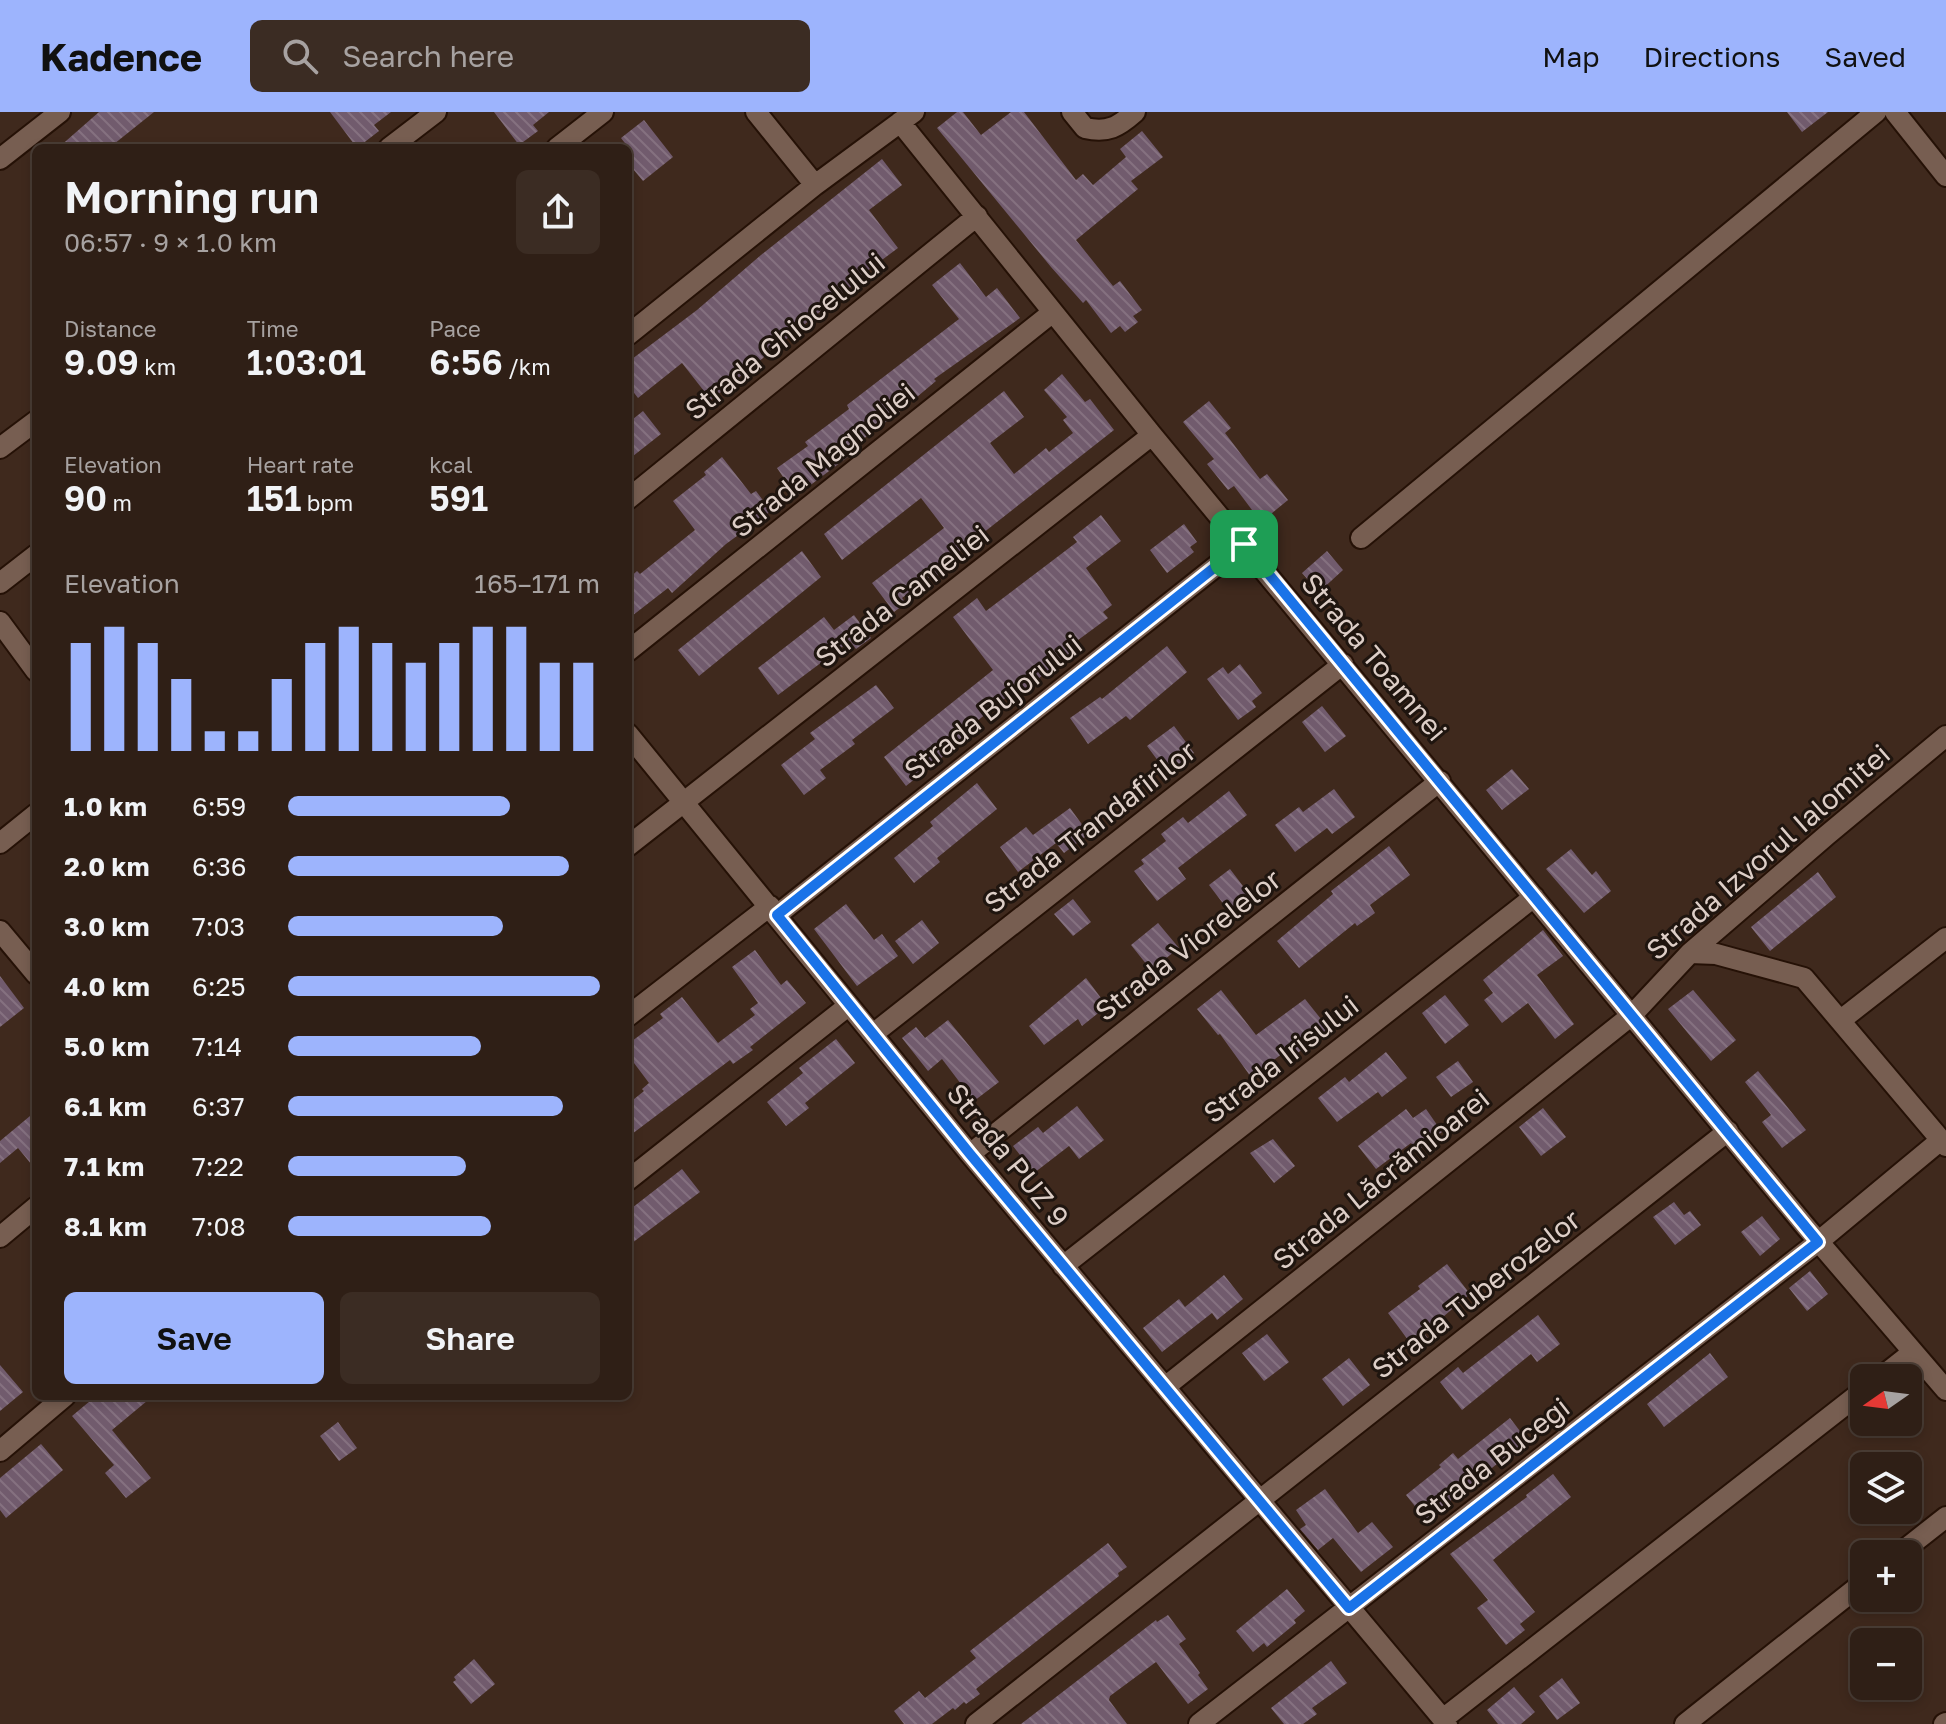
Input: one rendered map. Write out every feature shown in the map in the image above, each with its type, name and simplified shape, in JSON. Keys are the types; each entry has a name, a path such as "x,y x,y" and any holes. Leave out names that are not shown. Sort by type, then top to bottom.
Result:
{"street":[{"path":"0,159 60,112"},
{"path":"394,144 436,112"},
{"path":"562,144 603,112"},
{"path":"756,112 815,185"},
{"path":"1072,112 1085,128 1101,132 1116,128 1135,112"},
{"path":"1361,538 1876,112"},
{"path":"1895,112 1946,176"},
{"path":"632,332 815,185 907,117"},
{"name":"Strada Toamnei","path":"907,117 977,216 1152,435 1812,1235 1913,1352 1939,1369 1946,1390"},
{"name":"Strada Ghiocelului","path":"632,496 977,216"},
{"name":"Strada Magnoliei","path":"632,648 1053,312"},
{"path":"0,448 32,424"},
{"name":"Strada Cameliei","path":"632,843 1152,435"},
{"name":"Strada Bujorului","path":"632,1013 773,910 1244,544"},
{"path":"0,583 32,558"},
{"path":"0,622 32,666"},
{"name":"Strada Trandafirilor","path":"873,1034 1343,664"},
{"name":"Strada Izvorul Ialomitei","path":"1632,1015 1690,953 1946,736"},
{"name":"Strada PUZ 9","path":"632,739 970,1154 1445,1722"},
{"name":"Strada Viorelelor","path":"970,1154 1440,781"},
{"path":"0,843 32,817"},
{"name":"Strada Irisului","path":"1063,1266 1534,897"},
{"path":"0,931 32,966"},
{"path":"1841,1020 1946,938"},
{"path":"1690,953 1716,954 1804,978 1944,1143"},
{"path":"632,1177 848,1006"},
{"name":"Strada Lăcrămioarei","path":"1165,1387 1632,1015"},
{"name":"Strada Tuberozelor","path":"976,1724 1728,1131"},
{"name":"Strada Bucegi","path":"1199,1724 1349,1608 1812,1235 1944,1143"},
{"path":"0,1237 32,1210"},
{"path":"1898,1364 1913,1352"},
{"path":"0,1451 60,1400"},
{"path":"1445,1722 1850,1401"},
{"path":"1917,1540 1946,1517"},
{"path":"1685,1724 1850,1593"}],"building":[{"path":"99,112 154,112 114,144 63,144"},
{"path":"330,112 391,112 374,125 379,131 362,144 354,144"},
{"path":"494,112 549,112 533,125 538,131 518,144"},
{"path":"957,112 963,112 981,135 1011,112 1024,112 1076,180 1083,174 1093,185 1126,157 1120,149 1142,131 1163,157 1131,181 1138,189 1076,240 1113,286 1120,281 1142,310 1133,316 1138,322 1125,332 1120,326 1111,333 1086,300 1083,303 1051,267 937,128"},
{"path":"1787,112 1828,112 1802,132"},
{"path":"644,120 673,157 643,181 632,168 632,144 626,144 621,138"},
{"path":"882,159 902,185 869,210 898,248 711,400 682,363 638,398 632,390 632,359 697,310"},
{"path":"960,263 986,297 997,288 1020,318 934,379 936,381 899,412 850,449 853,453 796,496 777,468 808,446 805,442 849,409 847,405 959,319 932,285"},
{"path":"1062,374 1085,402 1090,399 1114,430 950,559 954,564 902,598 906,603 894,612 872,583 944,528 921,498 842,560 824,534 1004,391 1024,417 990,443 1014,474 1046,448 1049,452 1073,433 1063,420 1067,417 1044,390"},
{"path":"1209,401 1231,428 1225,433 1260,479 1267,474 1288,500 1261,522 1234,486 1228,490 1207,464 1214,459 1183,422"},
{"path":"643,411 661,434 632,457 632,420"},
{"path":"722,457 751,494 756,491 771,511 726,544 672,593 668,588 632,616 632,575 637,571 640,574 695,530 673,501 706,475 704,472"},
{"path":"1101,515 1121,541 1086,568 1112,605 1103,612 1108,618 1074,643 1077,648 1047,672 1017,695 1014,691 965,731 969,736 906,786 884,757 993,670 953,617 977,598 986,611 1077,542 1073,537"},
{"path":"1184,524 1197,542 1190,547 1194,552 1167,573 1150,550"},
{"path":"802,551 821,577 699,676 678,650"},
{"path":"1327,551 1343,570 1319,592 1302,573"},
{"path":"854,615 871,638 856,649 850,641 778,695 758,668 824,617 834,630"},
{"path":"1167,646 1187,672 1130,720 1126,716 1088,744 1070,718 1100,697 1102,699"},
{"path":"1240,664 1262,693 1252,701 1256,707 1238,720 1207,679 1223,667 1228,674"},
{"path":"876,685 894,708 852,740 855,744 820,770 826,778 804,795 781,765 815,739 810,733"},
{"path":"1322,706 1346,736 1325,752 1302,722"},
{"path":"1174,726 1194,753 1167,773 1147,746"},
{"path":"1512,769 1529,789 1502,810 1486,790"},
{"path":"977,783 997,809 937,858 940,862 914,883 894,858 933,826 930,822"},
{"path":"1334,789 1355,817 1332,834 1327,828 1295,852 1275,825 1299,807 1303,812"},
{"path":"1229,791 1247,815 1178,868 1186,879 1157,901 1134,871 1144,864 1141,860 1166,841 1161,834 1183,817 1188,823"},
{"path":"1070,808 1089,834 1064,853 1056,843 1018,872 1000,847 1026,827 1033,835"},
{"path":"1389,846 1410,875 1370,905 1375,913 1357,926 1355,923 1299,968 1277,941 1333,894 1331,891"},
{"path":"1571,849 1592,875 1596,871 1611,891 1584,913 1546,869"},
{"path":"1230,869 1249,894 1228,910 1209,885"},
{"path":"1818,872 1836,897 1770,951 1751,927"},
{"path":"1073,899 1091,922 1073,936 1054,914"},
{"path":"846,904 874,940 882,934 898,956 857,986 814,929"},
{"path":"922,920 939,943 913,964 895,941"},
{"path":"1158,923 1179,948 1151,970 1131,945"},
{"path":"1543,930 1563,956 1537,975 1574,1024 1555,1039 1528,1003 1502,1023 1484,1000 1493,993 1483,980"},
{"path":"755,950 781,985 787,980 806,1003 750,1047 753,1050 733,1064 730,1060 632,1134 632,1101 649,1083 632,1060 632,1041 663,1018 660,1014 682,997 718,1043 755,1015 750,1009 758,1003 732,967"},
{"path":"0,976 24,1008 0,1027"},
{"path":"1086,978 1107,1006 1082,1026 1078,1019 1044,1045 1029,1026"},
{"path":"1221,990 1256,1035 1305,999 1329,1029 1295,1055 1290,1048 1251,1077 1220,1034 1197,1009"},
{"path":"1693,990 1736,1040 1711,1061 1668,1009"},
{"path":"1445,995 1469,1025 1445,1044 1422,1013"},
{"path":"948,1020 999,1082 974,1101 942,1059 928,1071 902,1038 916,1027 925,1038"},
{"path":"836,1039 855,1063 805,1103 809,1108 786,1126 767,1102 803,1073 799,1068"},
{"path":"1386,1052 1407,1078 1382,1097 1378,1092 1337,1122 1318,1098 1345,1077 1349,1082"},
{"path":"1458,1061 1473,1082 1451,1097 1436,1077"},
{"path":"1758,1071 1806,1130 1782,1148 1762,1122 1771,1115 1745,1082"},
{"path":"1077,1106 1104,1140 1079,1159 1069,1146 1034,1173 1013,1146 1038,1127 1043,1133"},
{"path":"1543,1108 1566,1137 1541,1156 1519,1127"},
{"path":"1406,1109 1413,1118 1426,1109 1442,1132 1417,1151 1411,1143 1376,1169 1358,1146"},
{"path":"32,1114 32,1165 18,1148 0,1163 0,1141"},
{"path":"1273,1139 1295,1166 1274,1183 1250,1153"},
{"path":"682,1169 700,1192 632,1243 632,1208"},
{"path":"1674,1202 1684,1215 1690,1211 1701,1225 1675,1245 1653,1217"},
{"path":"1762,1216 1780,1239 1760,1256 1741,1232"},
{"path":"1447,1264 1470,1294 1424,1333 1430,1341 1417,1352 1388,1313"},
{"path":"1810,1271 1828,1294 1807,1311 1789,1288"},
{"path":"1224,1275 1243,1299 1217,1320 1212,1313 1162,1352 1143,1328 1179,1299 1185,1307"},
{"path":"1538,1315 1560,1344 1537,1362 1531,1354 1462,1410 1440,1382 1458,1367 1463,1373"},
{"path":"1267,1334 1289,1362 1264,1381 1242,1353"},
{"path":"1710,1353 1728,1377 1664,1427 1647,1404"},
{"path":"1349,1358 1370,1385 1343,1406 1322,1379"},
{"path":"0,1365 23,1392 0,1411"},
{"path":"91,1400 148,1400 112,1430 151,1478 126,1498 105,1473 114,1465 72,1416"},
{"path":"1510,1418 1526,1439 1519,1445 1522,1450 1504,1463 1502,1460 1426,1520 1406,1495 1441,1467 1439,1465 1453,1453 1458,1459"},
{"path":"338,1422 357,1448 339,1461 320,1436"},
{"path":"41,1444 63,1470 6,1518 0,1510 0,1478"},
{"path":"1553,1474 1571,1497 1493,1560 1535,1612 1520,1624 1525,1630 1506,1645 1477,1608 1488,1600 1450,1554"},
{"path":"1325,1489 1358,1533 1372,1522 1393,1547 1361,1572 1333,1538 1318,1550 1300,1529 1306,1525 1296,1510"},
{"path":"1108,1543 1127,1567 1118,1573 1119,1576 976,1689 980,1694 966,1704 964,1702 955,1710 953,1708 932,1724 904,1724 894,1711 919,1691 925,1698 976,1658 970,1651"},
{"path":"1287,1589 1305,1611 1294,1620 1296,1623 1267,1647 1264,1643 1253,1652 1236,1631"},
{"path":"1168,1615 1186,1639 1179,1644 1208,1689 1188,1704 1156,1662 1110,1696 1109,1700 1127,1724 1021,1724 1156,1620"},
{"path":"474,1659 495,1684 471,1704 453,1682 456,1680 454,1677"},
{"path":"1331,1661 1347,1683 1312,1708 1317,1714 1303,1724 1284,1724 1271,1708"},
{"path":"1562,1678 1580,1703 1557,1720 1539,1696"},
{"path":"1514,1687 1535,1712 1521,1724 1498,1724 1487,1710"}],"route":[{"path":"1244,544 1818,1242 1349,1608 970,1154 777,915 1244,544"}]}
